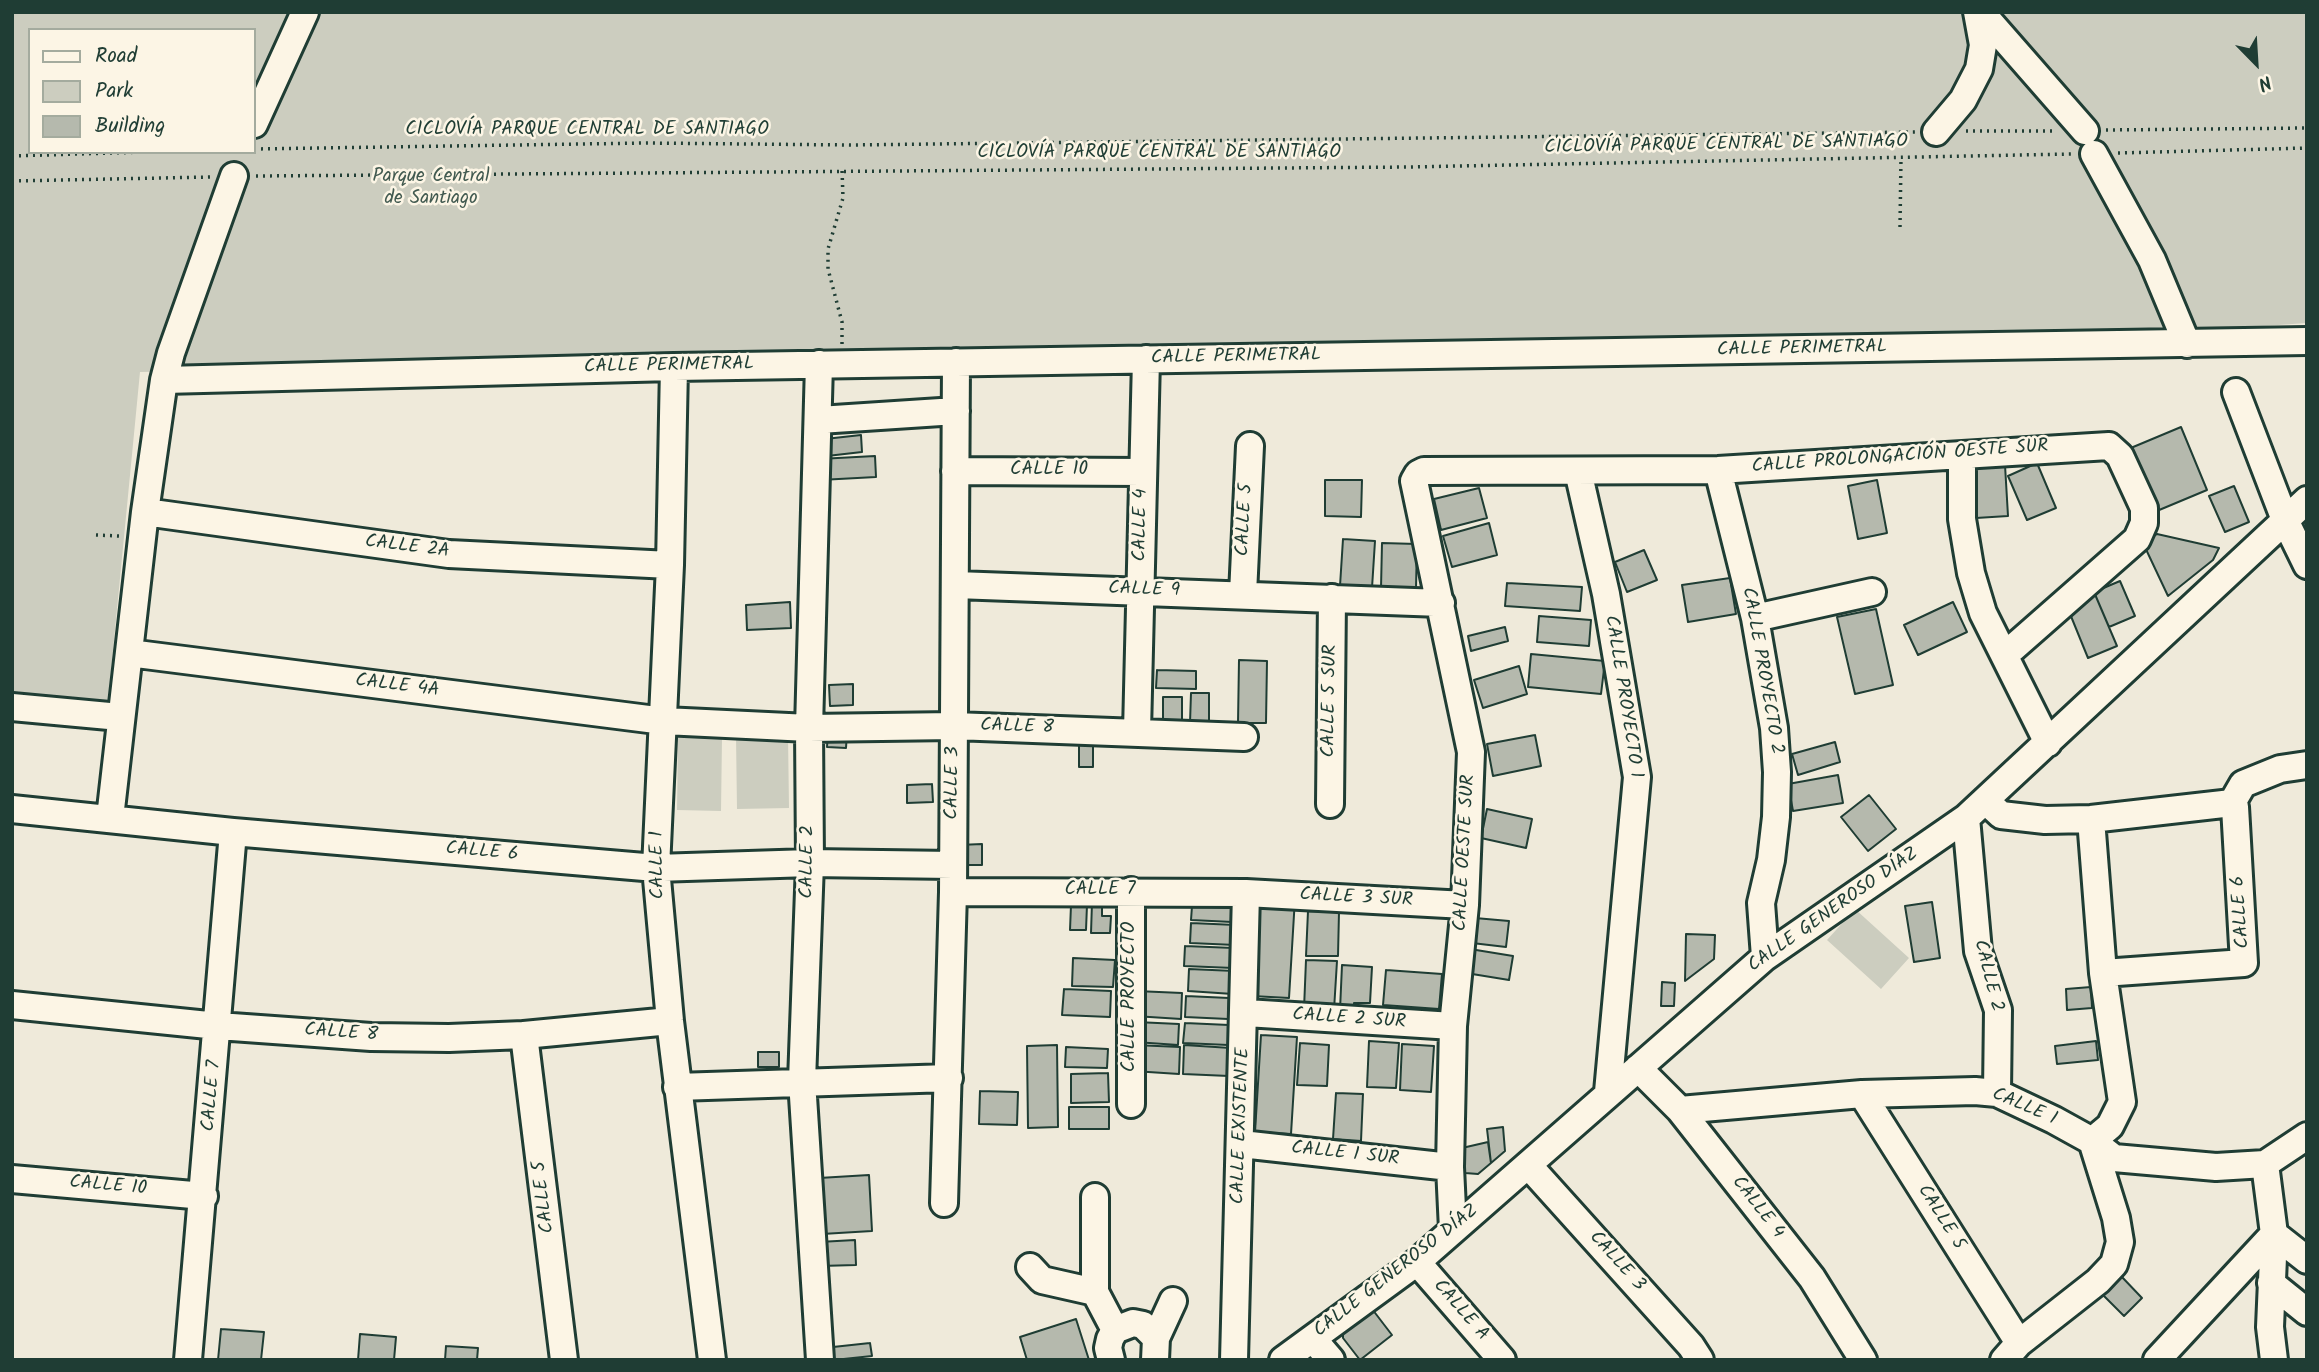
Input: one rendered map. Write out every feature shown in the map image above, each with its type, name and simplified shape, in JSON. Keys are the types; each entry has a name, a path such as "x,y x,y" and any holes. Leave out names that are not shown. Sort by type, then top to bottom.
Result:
{"street":[{"path":"256,120 305,12"},
{"path":"1936,132 1963,100 1979,69 1983,45 1979,12"},
{"path":"1979,12 2089,142 2152,260 2187,344"},
{"path":"110,818 145,512 164,380 171,353 234,176"},
{"name":"CALLE PERIMETRAL","path":"164,380 830,364 2307,341"},
{"name":"CALLE 4","path":"1137,732 1146,359"},
{"name":"CALLE 3","path":"944,1203 953,892 956,362"},
{"name":"CALLE 2","path":"820,1360 802,1081 810,863 809,728 819,420 830,364"},
{"name":"CALLE 1","path":"674,367 670,565 656,868 677,1087 712,1360"},
{"path":"2236,392 2285,520 2307,565"},
{"path":"819,420 957,411"},
{"name":"CALLE 5","path":"1242,594 1250,446"},
{"name":"CALLE PROLONGACIÓN OESTE SUR","path":"1414,481 1424,471 1718,470 2109,446 2120,456 2144,508 2144,523 2137,539 2005,655"},
{"path":"1962,456 1962,519 1971,573 1983,613 2048,743"},
{"name":"CALLE PROYECTO 2","path":"1718,470 1755,618 1774,728 1777,772 1771,860 1761,903 1765,957"},
{"name":"CALLE 10","path":"955,471 1143,472"},
{"name":"CALLE PROYECTO 1","path":"1578,471 1606,594 1637,777 1608,1092"},
{"name":"CALLE OESTE SUR","path":"1414,481 1471,752 1465,905 1453,1026 1450,1167 1453,1230"},
{"name":"CALLE GENEROSO DÍAZ","path":"1283,1360 1417,1262 1765,957 1976,810 2307,500"},
{"name":"CALLE 2A","path":"145,512 449,554 670,565"},
{"name":"CALLE 9","path":"956,585 1441,603"},
{"path":"1755,618 1872,592"},
{"name":"CALLE 5 SUR","path":"1330,804 1332,598"},
{"name":"CALLE 4A","path":"129,653 664,721"},
{"path":"12,707 120,717"},
{"name":"CALLE 8","path":"664,721 809,728 954,726 1244,737"},
{"path":"1976,810 2045,820 2091,819 2232,803 2243,784 2280,769 2307,765"},
{"name":"CALLE 6","path":"2103,973 2244,963 2235,807 2232,803"},
{"name":"CALLE 6","path":"12,809 233,832 656,868 810,863 953,865"},
{"name":"CALLE 2","path":"1976,810 1978,951 1998,1010 1997,1093"},
{"path":"2013,1354 2098,1281 2114,1264 2120,1242 2116,1218 2092,1140 2110,1126 2122,1102 2103,973 2091,819"},
{"name":"CALLE 7","path":"188,1360 233,832"},
{"name":"CALLE PROYECTO","path":"1131,891 1131,1104"},
{"name":"CALLE 7","path":"953,892 1247,893"},
{"name":"CALLE 3 SUR","path":"1247,893 1465,905"},
{"name":"CALLE EXISTENTE","path":"1234,1360 1246,1013 1247,893"},
{"name":"CALLE 8","path":"12,1005 218,1026 372,1037 524,1035 670,1021"},
{"name":"CALLE 2 SUR","path":"1246,1013 1453,1026"},
{"name":"CALLE 5","path":"524,1035 564,1360"},
{"name":"CALLE 4","path":"1638,1068 1680,1110 1812,1278 1863,1360"},
{"path":"677,1087 949,1078"},
{"name":"CALLE 1","path":"1680,1110 1862,1094 1975,1091 1997,1093 2092,1140 2114,1158 2158,1164 2216,1167 2265,1164"},
{"name":"CALLE 5","path":"1862,1094 2013,1354"},
{"path":"2274,1360 2270,1327 2274,1234 2265,1164 2306,1138"},
{"name":"CALLE 1 SUR","path":"1241,1144 1450,1167"},
{"name":"CALLE 3","path":"1529,1166 1691,1346 1700,1360"},
{"name":"CALLE 10","path":"12,1179 204,1196"},
{"path":"1095,1197 1094,1292 1115,1330"},
{"path":"2274,1234 2307,1260"},
{"path":"2157,1360 2274,1234"},
{"name":"CALLE A","path":"1417,1262 1502,1360"},
{"path":"1031,1267 1042,1280 1094,1292"},
{"path":"2272,1283 2307,1312"},
{"path":"1156,1349 1173,1301"},
{"path":"1111,1360 1108,1348 1115,1330 1133,1323 1143,1325 1156,1349"},
{"path":"1313,1339 1331,1360"}],"path":[{"name":"CICLOVÍA PARQUE CENTRAL DE SANTIAGO","path":"12,181 842,169 1408,167 1901,157 2307,128"},
{"name":"CICLOVÍA PARQUE CENTRAL DE SANTIAGO","path":"256,149 1936,132 2089,142 2307,148"},
{"path":"12,156 78,154"},
{"path":"1900,227 1901,157"},
{"path":"830,364 842,322 828,269 828,249 843,198 842,169"}],"green space":[{"name":"Parque Central de Santiago","path":"12,12 2307,12 2307,323 2132,335 140,372 108,702 12,694"},
{"path":"788,735 789,808 737,809 736,736"},
{"path":"678,737 722,738 721,811 677,810"},
{"path":"1855,909 1909,958 1881,989 1827,940"}],"building":[{"path":"2181,427 2207,490 2152,513 2126,450"},
{"path":"861,435 862,452 827,456 825,439"},
{"path":"875,456 876,477 820,480 819,459"},
{"path":"2037,463 2056,508 2027,520 2008,476"},
{"path":"2005,465 2008,516 1976,518 1973,467"},
{"path":"1325,480 1362,480 1361,517 1325,516"},
{"path":"1877,480 1887,533 1858,539 1848,486"},
{"path":"2234,486 2249,522 2225,532 2209,496"},
{"path":"1479,488 1487,518 1441,530 1434,499"},
{"path":"1489,523 1497,555 1452,567 1443,536"},
{"path":"2157,534 2219,548 2213,560 2168,596 2143,543"},
{"path":"1343,539 1375,541 1372,588 1340,586"},
{"path":"1382,543 1417,544 1416,588 1381,588"},
{"path":"1644,550 1657,580 1627,592 1615,562"},
{"path":"1730,578 1736,614 1688,622 1682,585"},
{"path":"2120,581 2135,616 2109,627 2094,592"},
{"path":"1507,583 1582,587 1580,611 1505,606"},
{"path":"2094,592 2117,646 2088,658 2066,604"},
{"path":"790,602 791,628 747,630 746,605"},
{"path":"1953,602 1967,632 1918,655 1904,625"},
{"path":"1876,609 1893,685 1855,694 1837,617"},
{"path":"1539,616 1591,620 1589,646 1537,642"},
{"path":"1505,627 1508,641 1471,651 1468,636"},
{"path":"1531,654 1605,661 1601,694 1528,687"},
{"path":"1239,660 1267,661 1266,723 1238,723"},
{"path":"1519,666 1527,694 1483,708 1474,680"},
{"path":"1157,670 1196,671 1196,689 1156,688"},
{"path":"853,684 853,705 830,706 829,685"},
{"path":"1191,693 1209,693 1209,723 1190,723"},
{"path":"1163,697 1182,697 1182,720 1163,720"},
{"path":"828,731 847,732 846,748 827,747"},
{"path":"1079,735 1093,735 1093,767 1079,767"},
{"path":"1535,735 1541,766 1493,776 1487,744"},
{"path":"1835,742 1840,762 1798,775 1792,754"},
{"path":"1838,775 1843,803 1793,811 1788,784"},
{"path":"932,784 933,802 907,803 907,785"},
{"path":"1869,795 1896,829 1868,851 1841,817"},
{"path":"1487,809 1532,819 1526,848 1481,838"},
{"path":"982,844 982,865 963,865 959,845"},
{"path":"1258,896 1295,898 1289,998 1252,996"},
{"path":"1092,902 1102,902 1102,916 1111,916 1110,933 1091,933"},
{"path":"1932,902 1940,958 1914,962 1905,906"},
{"path":"1071,905 1087,905 1086,930 1070,930"},
{"path":"1192,906 1233,908 1232,922 1191,920"},
{"path":"1308,911 1339,912 1338,956 1306,956"},
{"path":"1475,918 1509,921 1506,947 1472,943"},
{"path":"1191,923 1236,925 1235,945 1190,943"},
{"path":"1686,934 1715,935 1714,959 1685,981"},
{"path":"1185,946 1234,948 1233,968 1184,966"},
{"path":"1470,949 1513,956 1509,980 1466,973"},
{"path":"1073,958 1115,960 1113,987 1072,986"},
{"path":"1306,960 1337,961 1334,1010 1304,1009"},
{"path":"1342,965 1372,967 1370,1003 1354,1003 1354,1011 1340,1010"},
{"path":"1189,969 1235,971 1233,994 1188,991"},
{"path":"1386,970 1442,974 1439,1009 1383,1005"},
{"path":"1662,982 1675,983 1674,1006 1661,1006"},
{"path":"2091,987 2092,1008 2067,1010 2066,989"},
{"path":"1064,989 1111,991 1110,1017 1062,1015"},
{"path":"1136,991 1182,993 1181,1019 1134,1016"},
{"path":"1186,996 1229,998 1228,1019 1185,1017"},
{"path":"1136,1022 1179,1024 1178,1045 1135,1042"},
{"path":"1185,1023 1229,1025 1228,1045 1183,1043"},
{"path":"1261,1035 1297,1037 1291,1134 1255,1132"},
{"path":"1369,1041 1399,1043 1396,1088 1367,1087"},
{"path":"2096,1041 2098,1060 2057,1064 2055,1046"},
{"path":"1300,1043 1329,1045 1327,1086 1297,1085"},
{"path":"1402,1044 1434,1046 1431,1092 1400,1090"},
{"path":"1057,1045 1058,1127 1028,1128 1027,1046"},
{"path":"1135,1045 1180,1047 1179,1074 1133,1071"},
{"path":"1184,1045 1231,1048 1229,1076 1183,1074"},
{"path":"1066,1047 1108,1049 1107,1068 1065,1067"},
{"path":"758,1052 779,1052 779,1067 758,1067"},
{"path":"1108,1073 1109,1102 1071,1103 1071,1074"},
{"path":"980,1091 1018,1092 1017,1125 979,1124"},
{"path":"1336,1093 1363,1094 1361,1141 1333,1139"},
{"path":"1069,1107 1109,1107 1109,1129 1069,1129"},
{"path":"1503,1127 1505,1151 1491,1163 1487,1129"},
{"path":"1488,1142 1491,1163 1478,1174 1465,1173 1462,1148"},
{"path":"869,1175 872,1231 822,1234 819,1178"},
{"path":"855,1240 856,1265 820,1266 819,1242"},
{"path":"2121,1276 2142,1298 2124,1316 2102,1294"},
{"path":"1369,1305 1392,1335 1360,1360 1343,1338 1343,1326"},
{"path":"1076,1319 1089,1360 1027,1360 1020,1337"},
{"path":"221,1329 264,1332 261,1360 218,1360"},
{"path":"360,1334 396,1337 394,1360 358,1360"},
{"path":"870,1343 872,1356 834,1360 833,1347"},
{"path":"446,1346 478,1348 477,1360 445,1360"}]}
